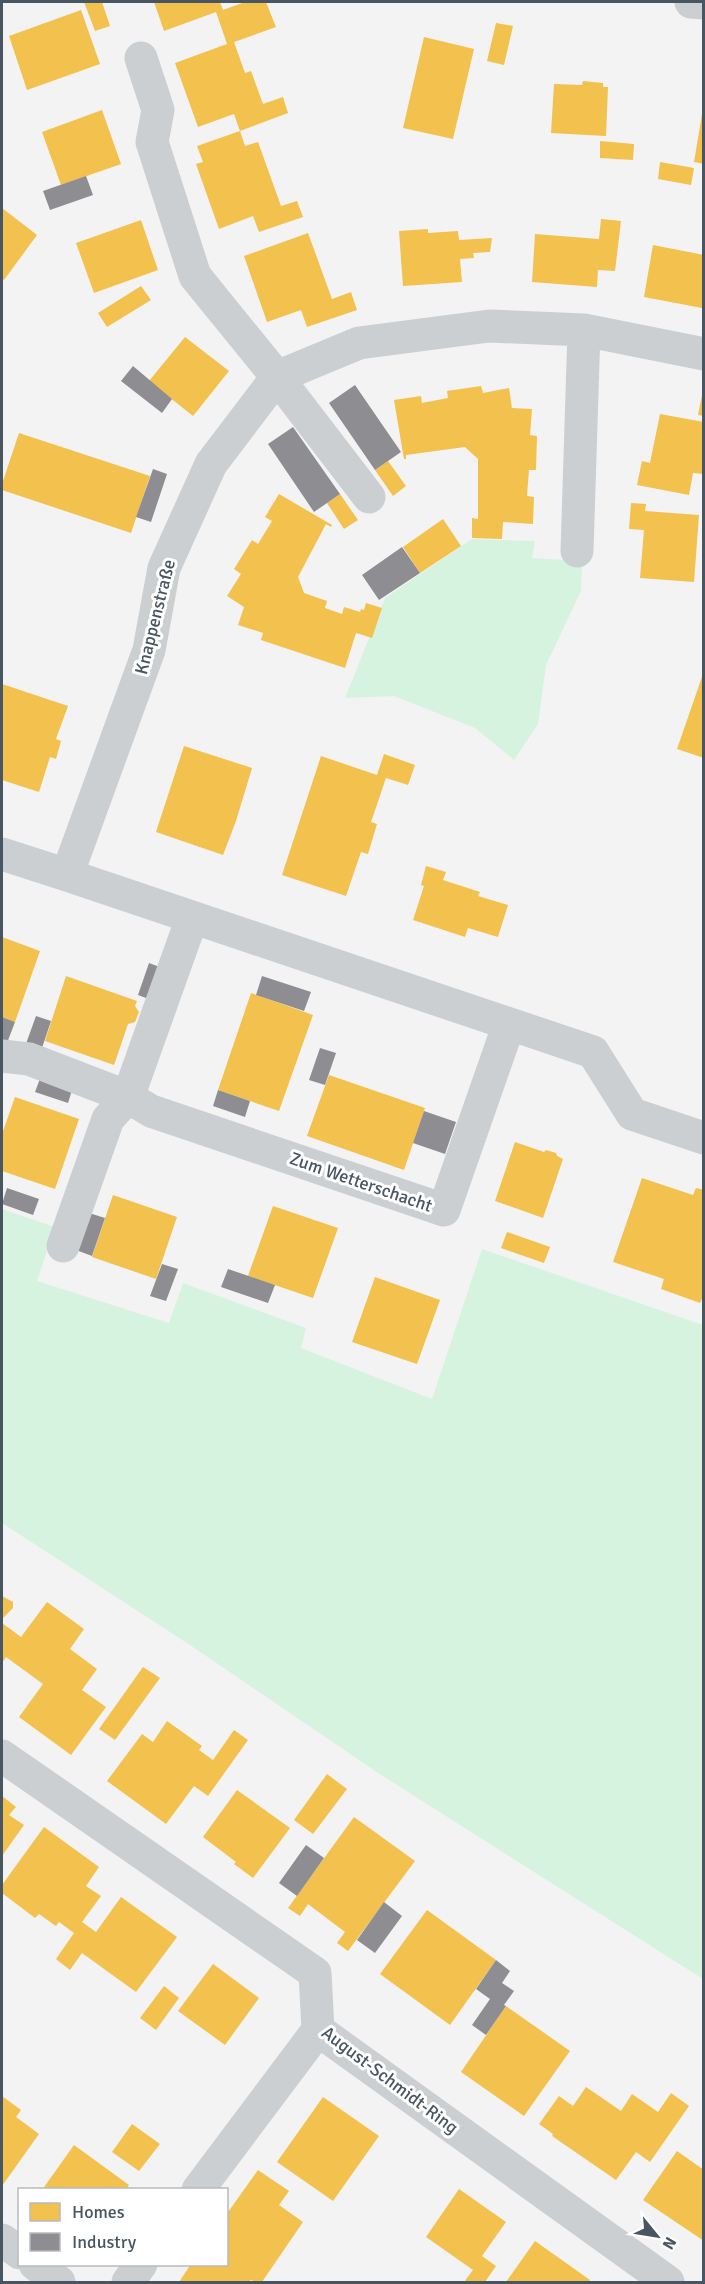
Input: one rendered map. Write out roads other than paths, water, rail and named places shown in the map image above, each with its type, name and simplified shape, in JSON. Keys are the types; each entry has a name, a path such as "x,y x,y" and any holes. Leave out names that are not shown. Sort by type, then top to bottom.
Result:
{"street":[{"path":"691,2 704,3"},
{"path":"141,58 158,110 152,142 195,276 277,377 369,497"},
{"path":"277,377 359,343 489,326 584,330 704,354"},
{"path":"576,551 584,330"},
{"name":"Knappenstraße","path":"68,875 149,650 164,568 211,464 277,377"},
{"path":"2,854 593,1052 632,1114 704,1138"},
{"path":"63,1246 108,1119 128,1096 192,918"},
{"name":"Zum Wetterschacht","path":"2,1056 29,1059 128,1096 151,1110 444,1210 509,1024"},
{"name":"August-Schmidt-Ring","path":"2,1756 315,1973 318,2030 669,2283"},
{"path":"200,2188 318,2030"},
{"path":"2,2240 18,2252"},
{"path":"36,2266 59,2283"},
{"path":"128,2283 140,2266"}]}
